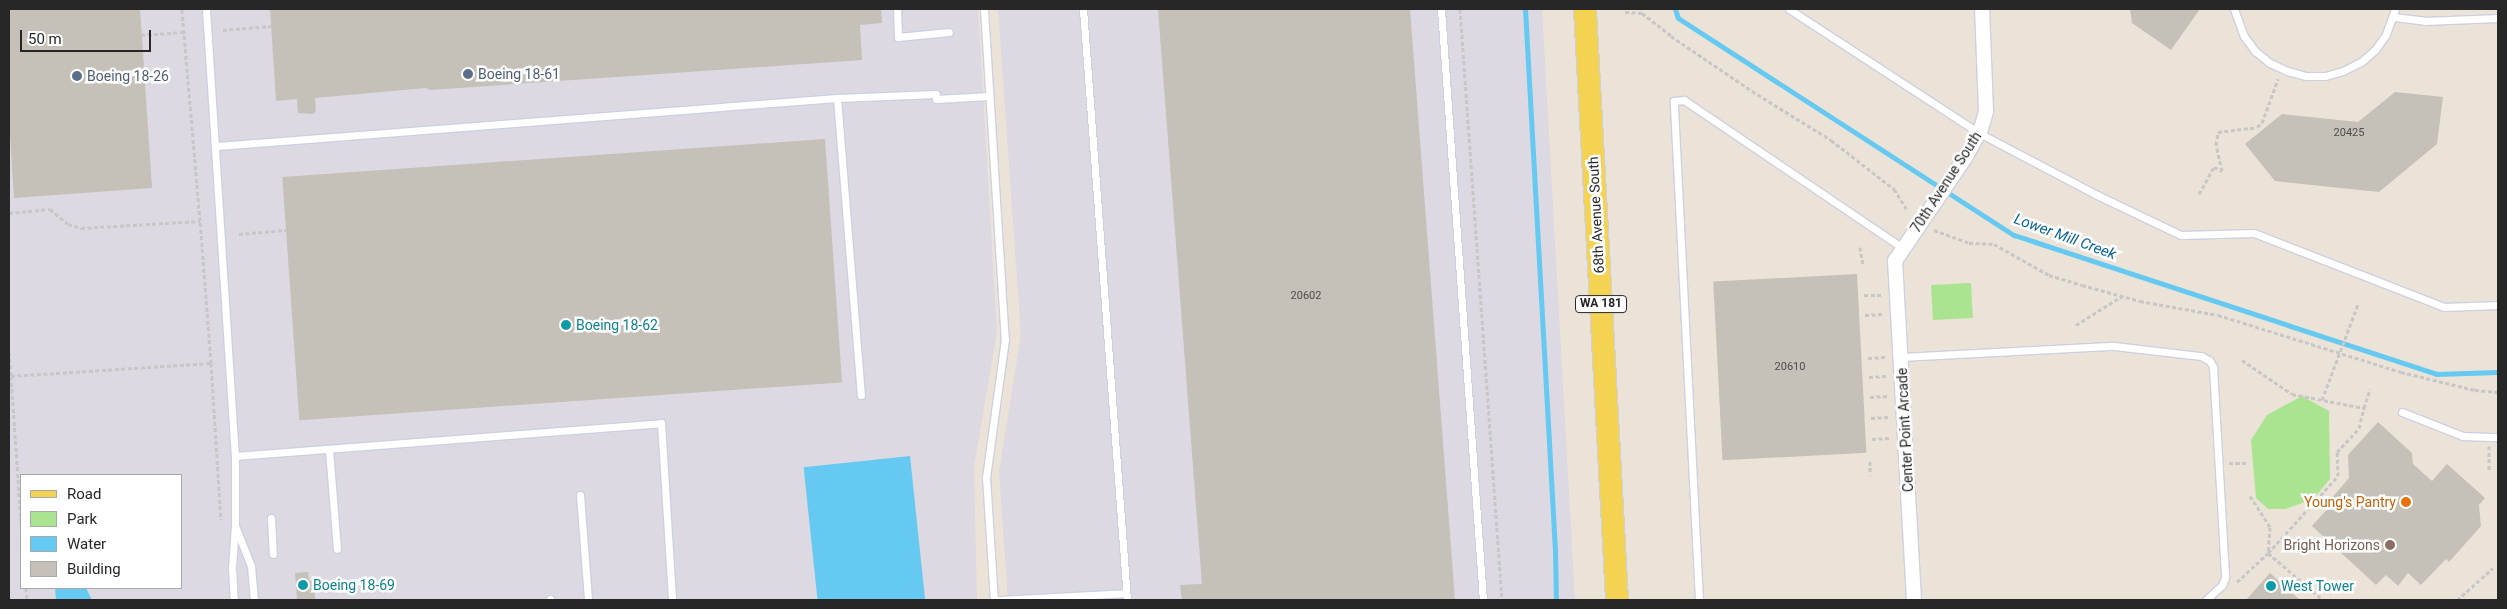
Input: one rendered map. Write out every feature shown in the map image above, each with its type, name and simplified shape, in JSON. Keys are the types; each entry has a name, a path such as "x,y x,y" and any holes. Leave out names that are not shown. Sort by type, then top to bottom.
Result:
{"main road":[{"name":"68th Avenue South","path":"1585,9 1617,600"}],"street":[{"name":"70th Avenue South","path":"1895,261 1979,133 1986,111 1982,9"},
{"name":"Center Point Arcade","path":"1895,261 1914,600"}],"lane":[{"path":"206,9 217,146 235,456 235,525 232,567 234,600"},
{"path":"897,9 898,37 949,32"},
{"path":"984,9 988,96 1005,339 986,478 996,600 1126,597 1083,9"},
{"path":"1441,9 1483,600"},
{"path":"1789,9 1979,133 2097,195 2181,235 2254,233 2444,307 2498,305"},
{"path":"2234,9 2244,36 2255,51 2270,63 2282,69 2306,76 2325,76 2344,71 2360,62 2375,50 2386,34 2394,13 2425,21 2498,18"},
{"path":"217,146 837,98 988,96"},
{"path":"837,98 861,395"},
{"path":"1699,600 1674,100 1684,100 1903,248"},
{"path":"1901,358 2114,346 2201,356 2210,362 2213,367 2225,578 2222,585 2206,600"},
{"path":"2402,412 2463,436 2498,437"},
{"path":"235,456 661,423 672,600"},
{"path":"330,450 337,549"},
{"path":"580,495 588,600"},
{"path":"271,518 273,554"},
{"path":"235,525 251,566 254,600"}],"path":[{"path":"182,9 211,363 222,528"},
{"path":"1460,9 1502,600"},
{"path":"1625,12 1642,12 1671,36 1752,91 1831,140 1894,189 1907,210"},
{"path":"223,30 271,26"},
{"path":"142,35 184,32"},
{"path":"2199,194 2214,167 2222,171 2216,145 2218,132 2257,127 2262,123 2282,69"},
{"path":"9,213 50,209 68,224 80,228 200,221"},
{"path":"239,234 286,230"},
{"path":"1934,230 1968,242 1994,244 2050,276 2123,296 2218,315 2410,374 2475,390 2498,392"},
{"path":"1860,247 1862,265"},
{"path":"1864,295 1882,294"},
{"path":"2076,325 2123,296"},
{"path":"2322,400 2358,304"},
{"path":"1865,315 1883,314"},
{"path":"9,352 20,511"},
{"path":"1868,358 1885,357"},
{"path":"2242,360 2292,394 2364,408"},
{"path":"10,376 211,363"},
{"path":"1869,377 1886,376"},
{"path":"2237,582 2268,553 2338,476 2337,452 2359,428 2370,388"},
{"path":"1870,397 1888,396"},
{"path":"1871,418 1888,417"},
{"path":"1872,439 1890,438"},
{"path":"1870,461 1870,475"},
{"path":"2229,463 2248,463"},
{"path":"2250,496 2270,527 2271,539 2268,553"},
{"path":"2268,553 2323,600"},
{"path":"2457,600 2493,568"}],"shaded area":[{"path":"9,9 978,9 997,332 974,467 977,600 9,600"},
{"path":"998,9 1542,9 1575,600 1008,600 999,472 1021,335"}],"green space":[{"path":"1971,283 1973,318 1933,320 1931,285"},
{"path":"2302,396 2329,411 2330,479 2313,499 2285,509 2268,509 2256,498 2251,440 2267,415"}],"water":[{"path":"910,456 925,600 818,600 804,467"},
{"path":"55,589 86,589 92,600 56,600"}],"building":[{"name":"Boeing 18-26","path":"9,9 140,9 152,188 14,198 9,118"},
{"name":"Boeing 18-61","path":"270,9 881,9 882,23 860,25 862,60 430,90 426,88 315,98 316,111 313,114 298,113 297,99 276,101"},
{"path":"1158,9 1410,9 1455,600 1182,600 1180,585 1202,584"},
{"path":"2130,9 2200,9 2171,50 2132,23"},
{"path":"2395,92 2443,97 2437,144 2379,192 2275,181 2245,144 2282,114 2358,122"},
{"name":"Boeing 18-62","path":"825,139 842,382 299,420 282,177"},
{"path":"1857,274 1866,453 1723,460 1713,282"},
{"name":"Young's Pantry","path":"2378,422 2412,453 2413,464 2432,481 2447,464 2485,498 2479,505 2481,526 2449,562 2446,559 2421,585 2408,573 2398,586 2386,575 2376,585 2312,526 2331,505 2331,499 2349,478 2348,455"},
{"name":"Boeing 18-69","path":"308,572 309,581 314,580 315,599 297,599 295,573"},
{"name":"West Tower","path":"2270,573 2300,600 2246,600"}],"waterway":[{"path":"1525,9 1555,550 1556,600"},
{"name":"Lower Mill Creek","path":"1675,9 1678,18 2014,235 2436,374 2498,372"}],"place":[{"name":"Boeing 18-61","path":"468,74"},
{"name":"Boeing 18-26","path":"77,76"},
{"name":"Boeing 18-62","path":"566,325"},
{"name":"Young's Pantry","path":"2406,502"},
{"name":"Bright Horizons","path":"2390,545"},
{"name":"Boeing 18-69","path":"303,585"},
{"name":"West Tower","path":"2271,586"}]}
